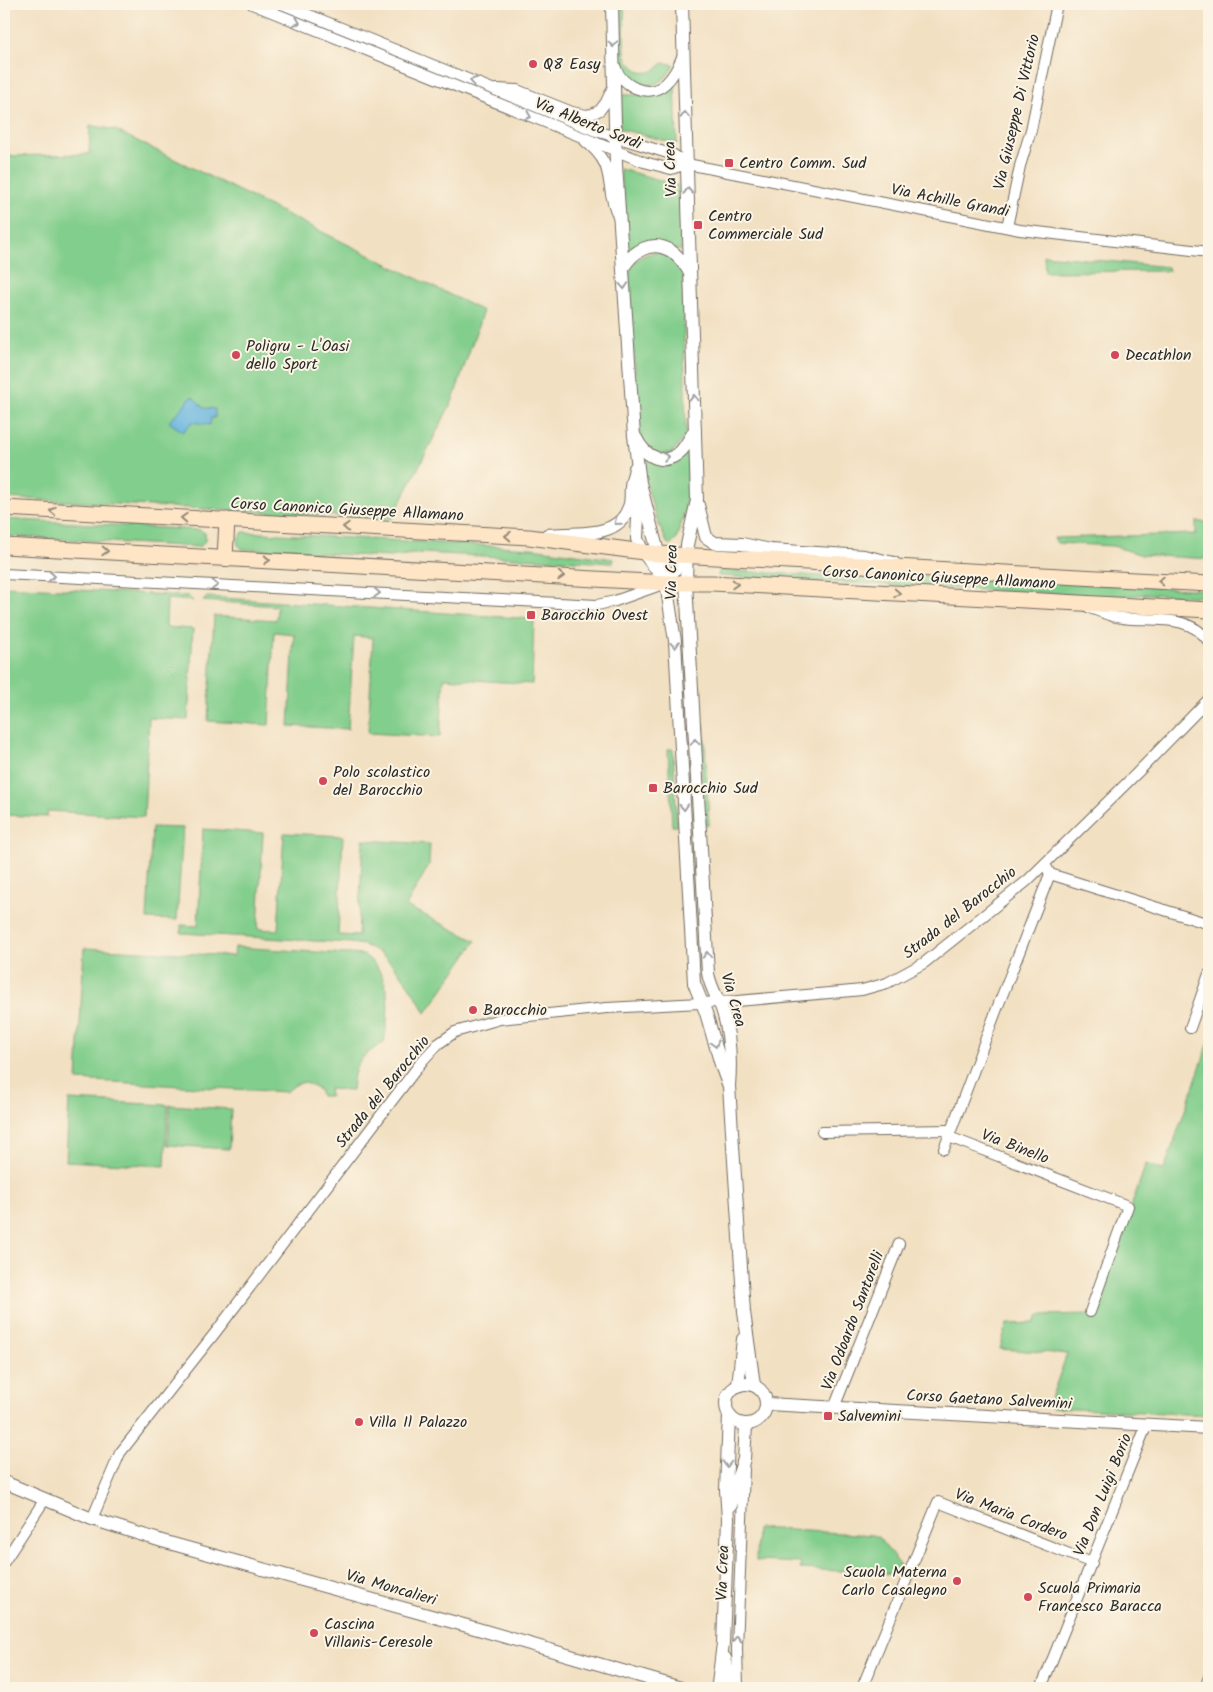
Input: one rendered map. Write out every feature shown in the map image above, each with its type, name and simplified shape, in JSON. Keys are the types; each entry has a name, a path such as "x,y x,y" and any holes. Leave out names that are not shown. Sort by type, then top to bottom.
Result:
{"main road":[{"name":"Corso Canonico Giuseppe Allamano","path":"4,508 528,537 659,554 1209,584"},
{"path":"225,558 227,520"},
{"name":"Corso Canonico Giuseppe Allamano","path":"4,546 666,583 722,583 1209,610"}],"street":[{"name":"Via Alberto Sordi","path":"252,4 580,137 674,155 687,164"},
{"name":"Via Alberto Sordi","path":"282,4 491,89 616,144 644,162 671,169 687,164"},
{"name":"Via Crea","path":"612,4 616,144 634,436 640,483 666,583 675,641 694,983 729,1086"},
{"name":"Via Crea","path":"682,4 697,500 687,545 686,583 708,973 726,1029 731,1067 729,1086 744,1312 754,1385"},
{"name":"Via Giuseppe Di Vittorio","path":"1007,228 1020,166 1031,130 1057,4"},
{"name":"Via Crea","path":"614,65 618,76 634,88 654,90 663,86 671,78 683,54"},
{"path":"423,74 428,63"},
{"name":"Via Alberto Sordi","path":"491,89 509,88 517,90 572,112 586,115 600,110 615,84"},
{"name":"Via Crea","path":"580,137 598,152 604,162 608,171 611,202 620,220"},
{"name":"Via Achille Grandi","path":"687,164 1007,228 1209,252"},
{"path":"623,268 628,259 639,250 659,246 672,252 690,272"},
{"path":"634,436 646,453 652,457 664,459 681,451 695,430"},
{"path":"528,537 588,533 602,531 610,527 621,519 630,506 631,487 637,461"},
{"name":"Via Crea","path":"640,483 637,539 643,552 666,583"},
{"path":"697,500 706,537 715,543 742,544 771,550 864,556 908,568"},
{"path":"666,583 687,555"},
{"name":"Corso Canonico Giuseppe Allamano","path":"4,574 597,605 615,602 666,583"},
{"path":"1078,603 1111,616 1168,620 1183,623 1196,628 1209,642"},
{"name":"Strada del Barocchio","path":"92,1519 120,1453 221,1325 423,1060 438,1044 455,1032 500,1019 607,1008 862,990 887,983 912,971 942,950 1027,881 1209,699"},
{"path":"1045,864 1050,874 1209,924"},
{"path":"944,1149 1050,874"},
{"path":"1190,1028 1209,974"},
{"path":"822,1132 950,1134"},
{"name":"Via Binello","path":"950,1134 1128,1206 1090,1312"},
{"name":"Via Odoardo Santorelli","path":"834,1408 898,1244"},
{"name":"Via Crea","path":"738,1386 744,1312"},
{"path":"754,1385 763,1393 766,1411 758,1421 746,1424 740,1423 729,1415 726,1409 728,1395 738,1386 754,1385"},
{"name":"Corso Gaetano Salvemini","path":"766,1404 1209,1428"},
{"name":"Via Crea","path":"727,1686 723,1643 728,1519 726,1490 729,1415"},
{"name":"Via Crea","path":"727,1686 737,1648 746,1424"},
{"name":"Via Don Luigi Borio","path":"1040,1688 1147,1424"},
{"name":"Via Crea","path":"728,1519 737,1480 744,1460"},
{"name":"Via Moncalieri","path":"4,1482 92,1519 162,1541 681,1688"},
{"path":"4,1562 45,1499"},
{"name":"Via Maria Cordero","path":"862,1688 938,1502 1092,1562"},
{"path":"1205,1688 1209,1678"}],"green space":[{"path":"615,4 624,4 625,52 632,66 640,71 648,72 663,63 674,64 666,77 660,82 646,85 639,84 627,77 618,66 615,46"},
{"path":"675,80 677,144 620,129 619,95 657,93 670,86"},
{"name":"Poligru - L'Oasi dello Sport","path":"90,125 115,130 483,311 453,400 392,519 4,498 4,156 89,154"},
{"path":"620,169 678,185 681,251 660,243 646,242 633,247 627,253"},
{"path":"656,252 673,259 683,275 686,434 685,438 671,453 655,453 640,439 628,275 638,259"},
{"path":"1044,255 1168,267 1169,271 1045,272"},
{"path":"688,450 687,505 676,540 671,545 667,543 654,510 640,453 645,457"},
{"path":"4,519 200,530 205,533 205,538 204,543 199,547 4,536"},
{"path":"1196,522 1209,522 1209,559 1142,555 1113,546 1057,543 1054,538 1196,534"},
{"path":"243,532 531,548 613,559 613,563 422,553 389,557 242,549 238,545 237,540"},
{"path":"719,570 855,578 880,573 1209,590 1209,597 1148,594 1116,597 718,576"},
{"path":"4,586 188,596 193,601 167,599 166,627 193,629 188,720 149,718 144,817 48,811 47,817 4,815"},
{"path":"207,597 534,619 532,684 444,678 440,737 368,733 373,638 354,636 348,729 289,726 294,634 274,632 269,725 208,721 214,616 276,620 277,606 203,601"},
{"path":"699,725 704,725 709,825 704,825"},
{"path":"668,749 673,749 677,826 672,826"},
{"path":"152,827 183,828 177,920 147,919"},
{"path":"203,829 263,833 258,929 278,930 284,833 343,836 338,935 358,936 363,840 430,844 429,865 406,906 476,941 426,1013 393,965 385,957 364,945 181,933 181,925 198,926"},
{"path":"235,947 364,955 374,963 385,983 387,995 388,1007 384,1043 369,1052 360,1061 354,1073 352,1090 329,1089 330,1096 321,1096 319,1090 304,1082 295,1085 286,1092 77,1080 84,948 234,956"},
{"path":"1209,1042 1209,1415 1051,1408 1049,1404 1067,1354 1000,1349 1007,1324 1035,1323 1039,1315 1093,1314 1146,1164 1164,1170"},
{"path":"69,1100 168,1105 165,1166 66,1161"},
{"path":"170,1105 231,1109 229,1149 168,1145"},
{"path":"757,1528 873,1535 878,1537 900,1565 898,1574 800,1569 801,1563 756,1561"}],"water":[{"path":"192,396 204,408 215,409 215,418 211,418 210,425 192,422 183,432 169,422"}],"place":[{"name":"Q8 Easy","path":"533,64"},
{"name":"Centro Comm. Sud","path":"729,163"},
{"name":"Centro Commerciale Sud","path":"698,225"},
{"name":"Poligru - L'Oasi dello Sport","path":"236,355"},
{"name":"Decathlon","path":"1115,355"},
{"name":"Barocchio Ovest","path":"531,615"},
{"name":"Polo scolastico del Barocchio","path":"323,781"},
{"name":"Barocchio Sud","path":"653,788"},
{"name":"Barocchio","path":"473,1010"},
{"name":"Salvemini","path":"828,1416"},
{"name":"Villa Il Palazzo","path":"359,1422"},
{"name":"Scuola Materna Carlo Casalegno","path":"957,1581"},
{"name":"Scuola Primaria Francesco Baracca","path":"1028,1597"},
{"name":"Cascina Villanis-Ceresole","path":"314,1633"}]}
